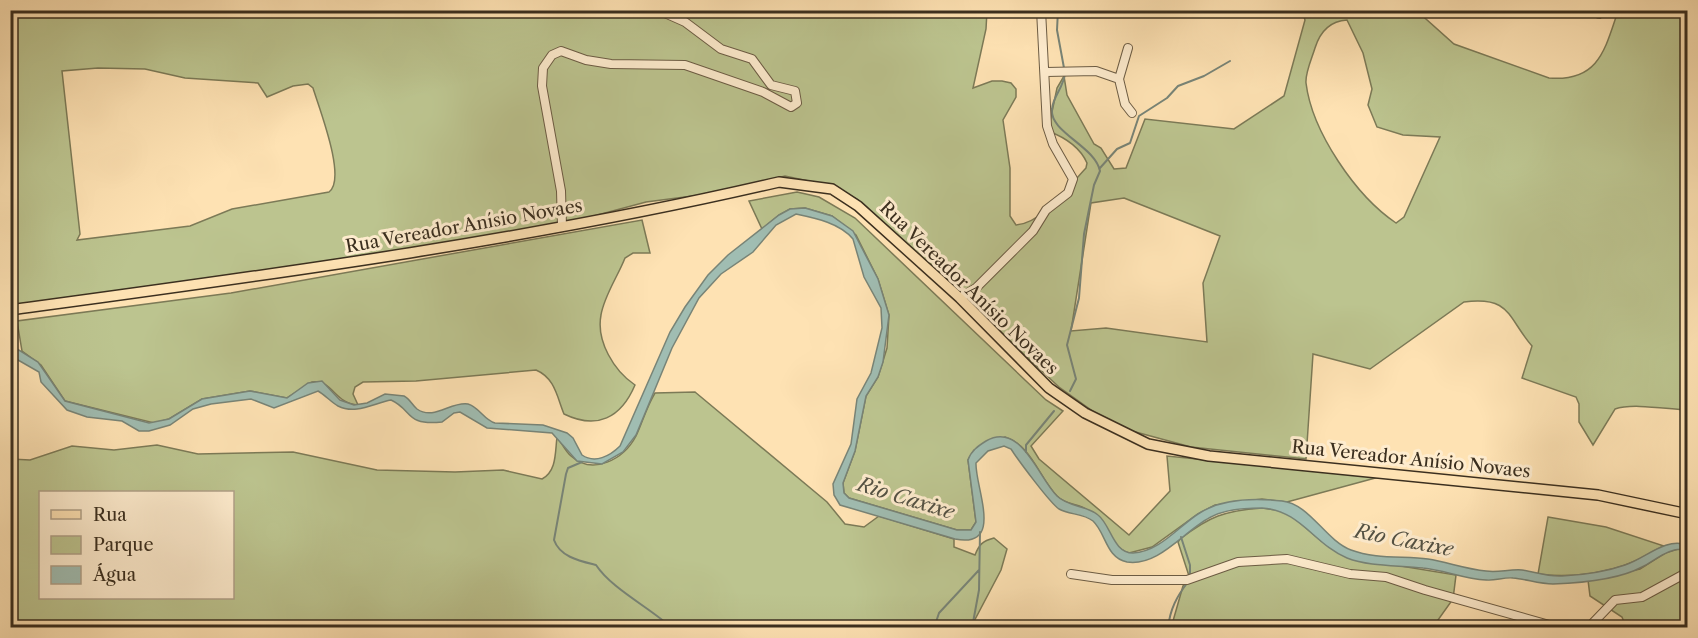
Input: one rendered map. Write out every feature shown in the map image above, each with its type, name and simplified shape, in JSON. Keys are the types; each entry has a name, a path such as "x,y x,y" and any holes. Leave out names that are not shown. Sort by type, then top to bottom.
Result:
{"main road":[{"name":"Rua Vereador Anísio Novaes","path":"10,310 318,268 562,226 779,182 807,183 832,189 858,206 960,298 1049,388 1085,413 1148,444 1209,456 1598,495 1688,514"}],"street":[{"path":"562,226 561,191 542,86 543,68 552,55 561,51 586,60 611,64 685,65 763,92 791,107 797,103 795,91 771,85 752,59 721,49 686,22 658,10"},
{"path":"960,298 976,288 1033,231 1046,210 1068,193 1072,179 1053,144 1047,126 1041,10"},
{"path":"1590,10 1599,14"},
{"path":"1128,48 1119,80 1125,104 1132,113"},
{"path":"1046,72 1096,71 1119,80"},
{"path":"1071,574 1112,580 1187,580 1239,562 1287,559 1350,574 1395,579 1425,590 1560,627"},
{"path":"1588,627 1615,600 1642,597 1688,572"}],"green space":[{"path":"10,11 987,11 986,29 973,88 992,81 1002,81 1011,83 1016,89 1016,97 1003,120 1010,168 1010,216 1016,225 1026,223 1045,211 1086,168 1087,163 1076,147 1048,131 1057,88 1064,76 1067,95 1094,144 1101,148 1114,169 1126,168 1145,119 1234,129 1284,96 1305,20 1302,11 1417,11 1454,44 1549,78 1566,78 1579,75 1597,60 1604,50 1618,11 1687,11 1687,410 1640,406 1615,409 1593,445 1579,422 1579,404 1576,397 1522,378 1532,346 1506,311 1491,302 1479,301 1464,302 1370,369 1313,354 1306,459 1191,447 1132,431 1101,417 1059,387 857,199 832,186 785,176 716,193 646,202 564,224 489,239 11,309","holes":["1347,20 1363,53 1372,89 1368,105 1377,127 1403,135 1440,137 1404,217 1396,223 1366,197 1338,161 1317,122 1310,102 1306,79 1317,42 1331,25","98,68 145,69 185,78 258,83 267,97 293,86 308,84 313,88 330,143 335,173 334,185 329,192 232,209 190,226 77,240 80,234 62,71","1124,198 1220,236 1203,283 1207,342 1106,328 1071,331 1091,203"]},
{"path":"797,192 819,197 855,218 1046,400 1063,411 1031,446 1039,459 1129,535 1170,491 1167,456 1379,477 1287,502 1262,499 1215,505 1198,514 1152,547 1129,553 1113,541 1090,512 1057,496 1022,447 1005,437 974,450 968,460 976,522 971,530 957,530 849,498 844,493 843,483 855,451 866,396 878,377 887,348 889,315 878,279 856,235 832,216 805,208 790,209 762,229 749,201"},
{"path":"642,220 650,253 633,253 625,258 605,301 600,325 608,354 620,372 635,385 623,406 607,418 597,421 576,419 564,414 551,383 536,370 416,381 363,382 355,387 353,394 358,405 344,401 324,384 312,382 287,398 250,391 202,399 169,419 154,423 65,401 41,365 22,351 17,321 231,293"},
{"path":"695,392 827,502 845,524 864,527 879,516 954,539 954,547 975,555 982,544 994,538 1007,549 1001,570 971,627 11,628 11,459 30,460 72,446 114,450 157,445 198,454 293,452 377,470 455,472 503,470 542,479 547,476 553,466 557,437 569,454 580,462 598,465 607,462 624,452 631,444 655,393"},
{"path":"1262,508 1283,511 1292,516 1321,541 1346,557 1456,575 1453,599 1433,627 1171,628 1183,586 1190,579 1178,542 1180,539 1218,516"},
{"path":"1548,517 1606,527 1664,546 1639,559 1600,572 1574,575 1538,574"},
{"path":"1678,549 1687,550 1687,627 1626,627 1622,617 1590,596 1588,580 1640,569 1665,553"}],"water":[{"path":"805,208 832,216 853,231 878,279 889,315 883,362 878,377 866,396 855,451 843,483 844,493 849,498 957,530 971,530 976,522 968,460 978,447 998,437 1009,438 1028,454 1061,500 1088,509 1098,515 1117,544 1126,552 1142,552 1160,544 1198,514 1217,505 1238,500 1282,501 1292,504 1309,515 1333,539 1360,553 1428,559 1486,571 1522,570 1552,576 1577,575 1625,565 1671,544 1687,545 1687,550 1675,550 1663,554 1642,567 1622,575 1599,580 1553,584 1513,578 1478,579 1431,569 1356,561 1336,552 1287,515 1275,510 1256,508 1237,509 1219,514 1203,522 1151,559 1127,562 1120,560 1110,550 1093,521 1059,509 1034,481 1011,449 1004,446 988,451 976,463 984,514 983,526 979,535 970,540 955,539 840,505 834,495 833,484 851,444 857,399 871,373 882,328 881,308 864,277 853,239 848,233 819,219 796,214 776,225 753,252 721,274 699,298 672,348 636,435 623,452 602,464 577,461 552,433 487,428 460,412 454,413 442,422 422,422 391,400 351,409 338,406 318,391 274,408 251,399 211,404 193,409 170,425 149,431 139,431 122,421 87,417 67,410 41,382 39,372 11,356 11,345 38,362 65,401 149,423 169,419 202,399 250,391 287,398 308,383 322,381 340,400 354,405 367,403 385,394 404,396 423,412 436,412 455,405 468,404 495,423 543,425 567,433 573,438 582,455 597,459 607,456 620,446 670,332 708,275 728,255 779,215 790,209"}],"waterway":[{"path":"1058,10 1057,30 1064,68"},
{"path":"1100,168 1117,149 1130,143 1139,116 1167,98 1178,86 1204,76 1230,61"},
{"path":"1065,73 1063,83 1054,100 1053,117 1058,125 1090,154 1100,171 1094,185 1084,234 1079,298 1067,345 1076,379 1070,391"},
{"path":"1026,452 1026,445 1054,411"},
{"path":"582,462 568,468 566,474 554,540 557,546 571,557 596,565 611,582 672,628"},
{"path":"972,628 979,590 980,532"},
{"path":"1181,537 1190,565 1190,577"},
{"path":"934,628 939,613 979,570"},
{"path":"1168,628 1175,603 1188,582"}],"water label":[{"name":"Rio Caxixe","path":"906,498"},
{"name":"Rio Caxixe","path":"1404,540"}]}
